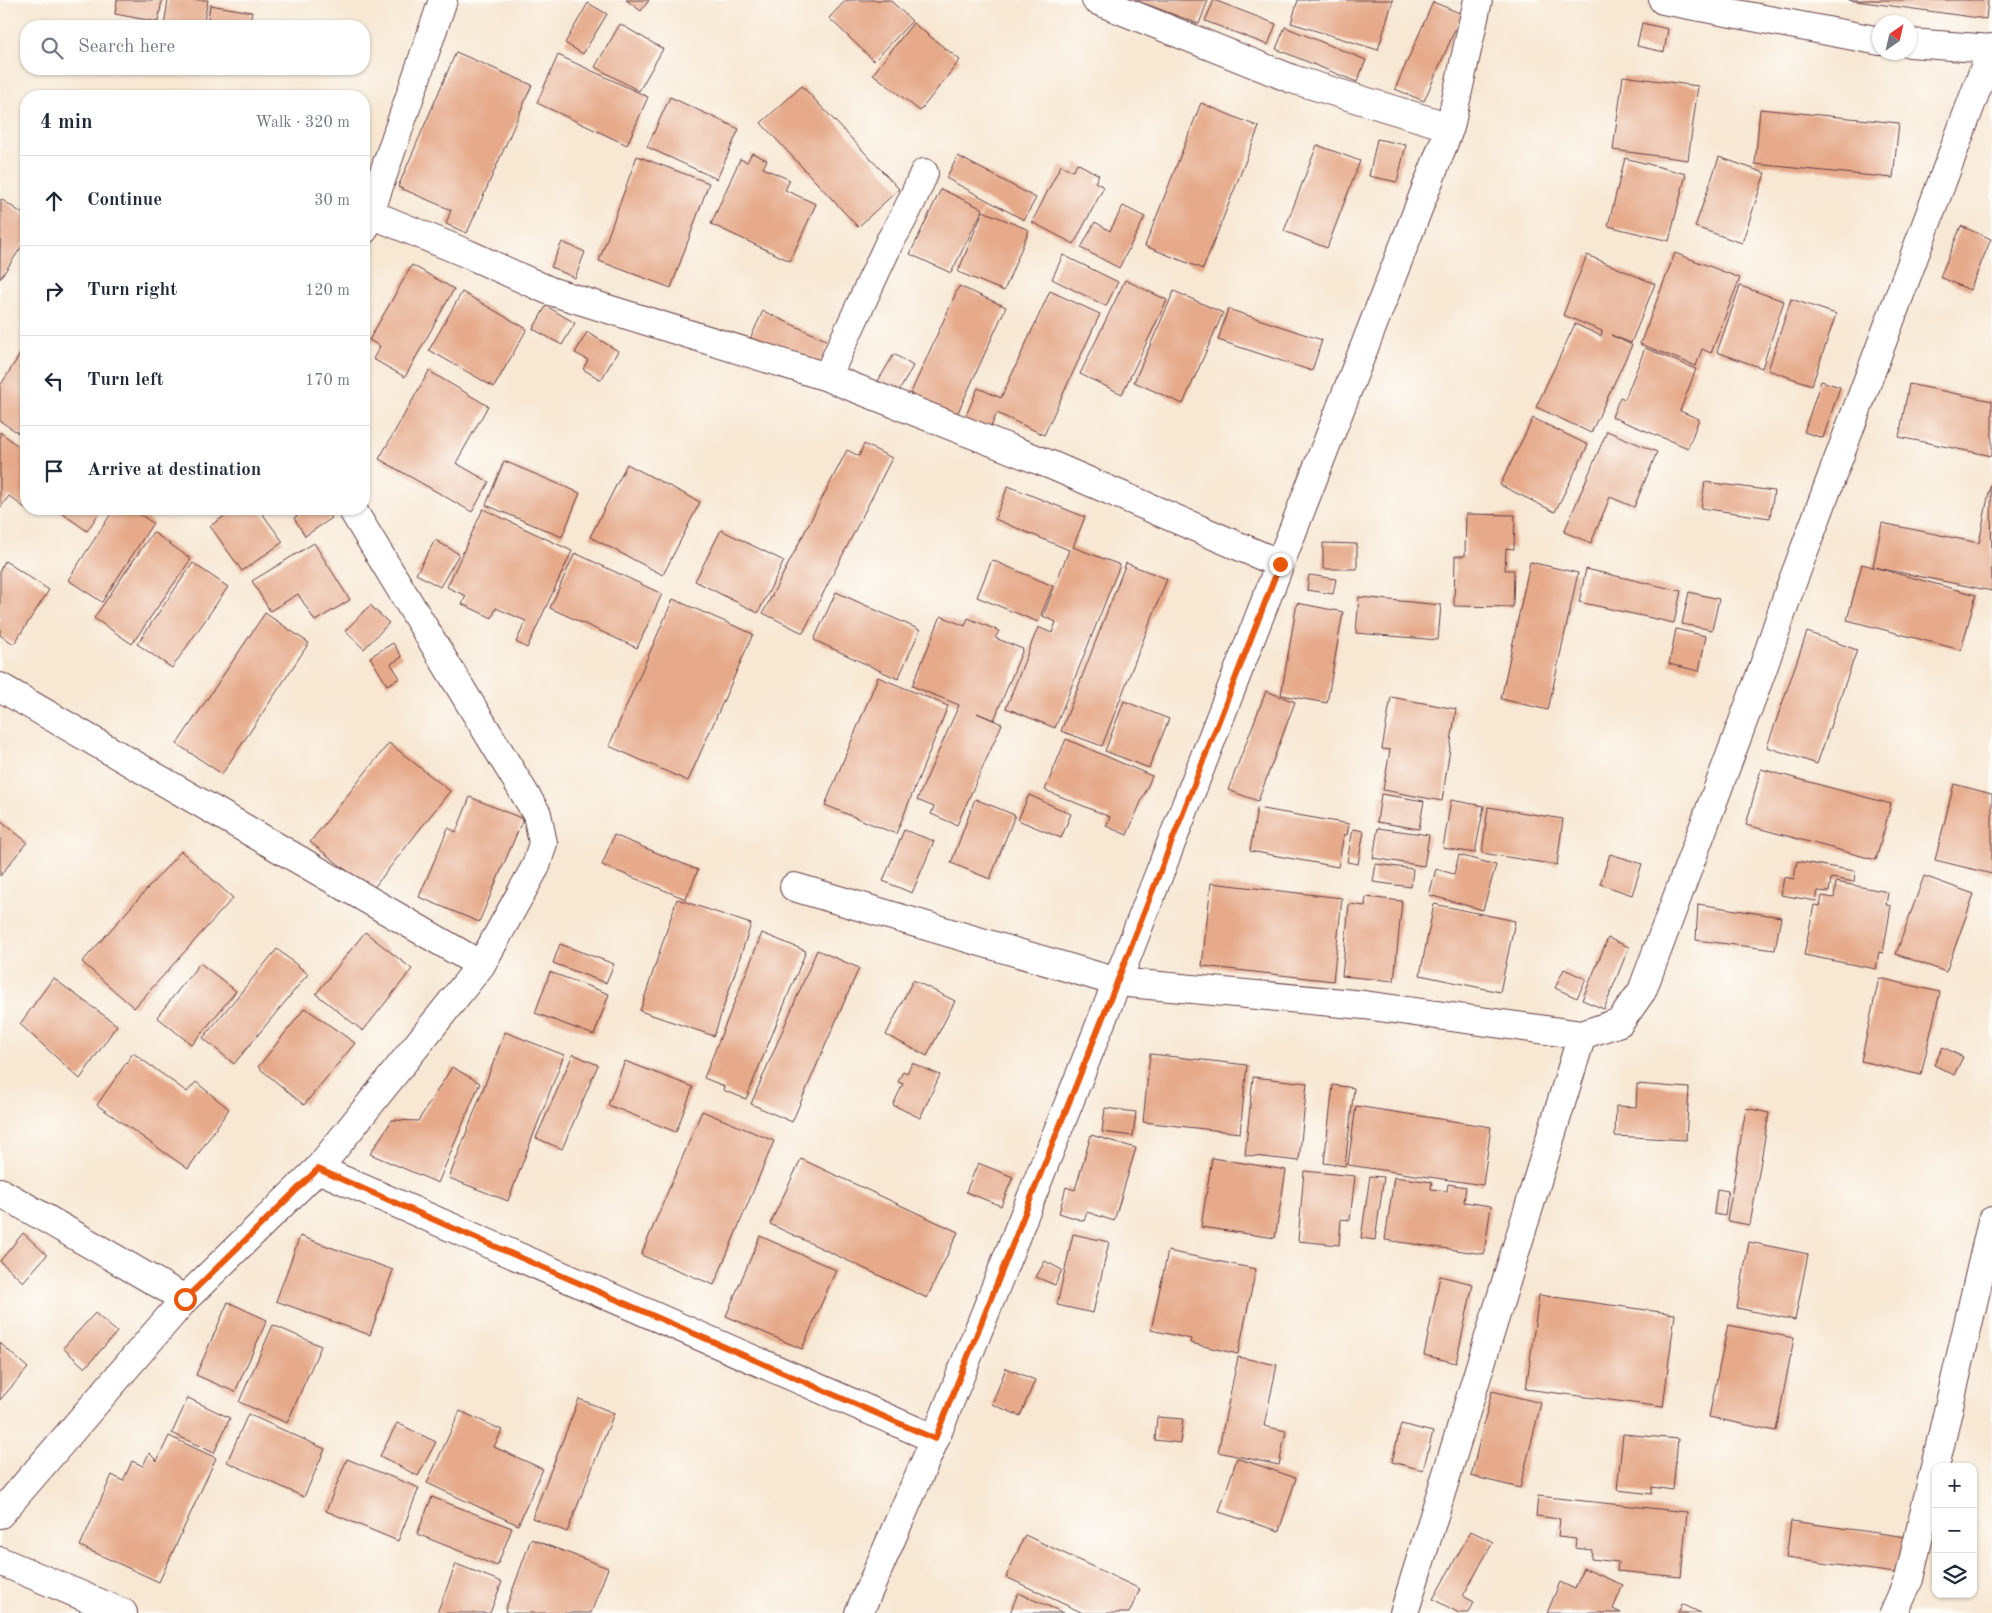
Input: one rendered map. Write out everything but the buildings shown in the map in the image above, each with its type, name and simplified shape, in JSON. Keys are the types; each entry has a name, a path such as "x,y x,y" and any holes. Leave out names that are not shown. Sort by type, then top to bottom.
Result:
{"street":[{"path":"370,217 443,0"},
{"path":"1096,0 1292,79 1450,127"},
{"path":"859,1613 935,1439 1117,982 1450,127 1478,0"},
{"path":"1663,0 1872,39"},
{"path":"794,888 1117,982 1364,1005 1582,1035 1620,1022 1642,991 1760,677 1789,591 1992,49 1917,44"},
{"path":"826,377 890,241 914,199 924,173"},
{"path":"370,224 468,254 550,291 826,377 1051,465 1280,564"},
{"path":"0,1514 185,1299 318,1169 481,964 536,866 543,843 537,814 356,515"},
{"path":"0,687 481,964"},
{"path":"1404,1613 1582,1035"},
{"path":"318,1169 935,1439"},
{"path":"0,1192 185,1299"},
{"path":"1894,1613 1909,1579 1992,1221"},
{"path":"0,1561 123,1613"}],"route":[{"path":"185,1299 318,1169 935,1439 1117,982 1280,564"}]}
